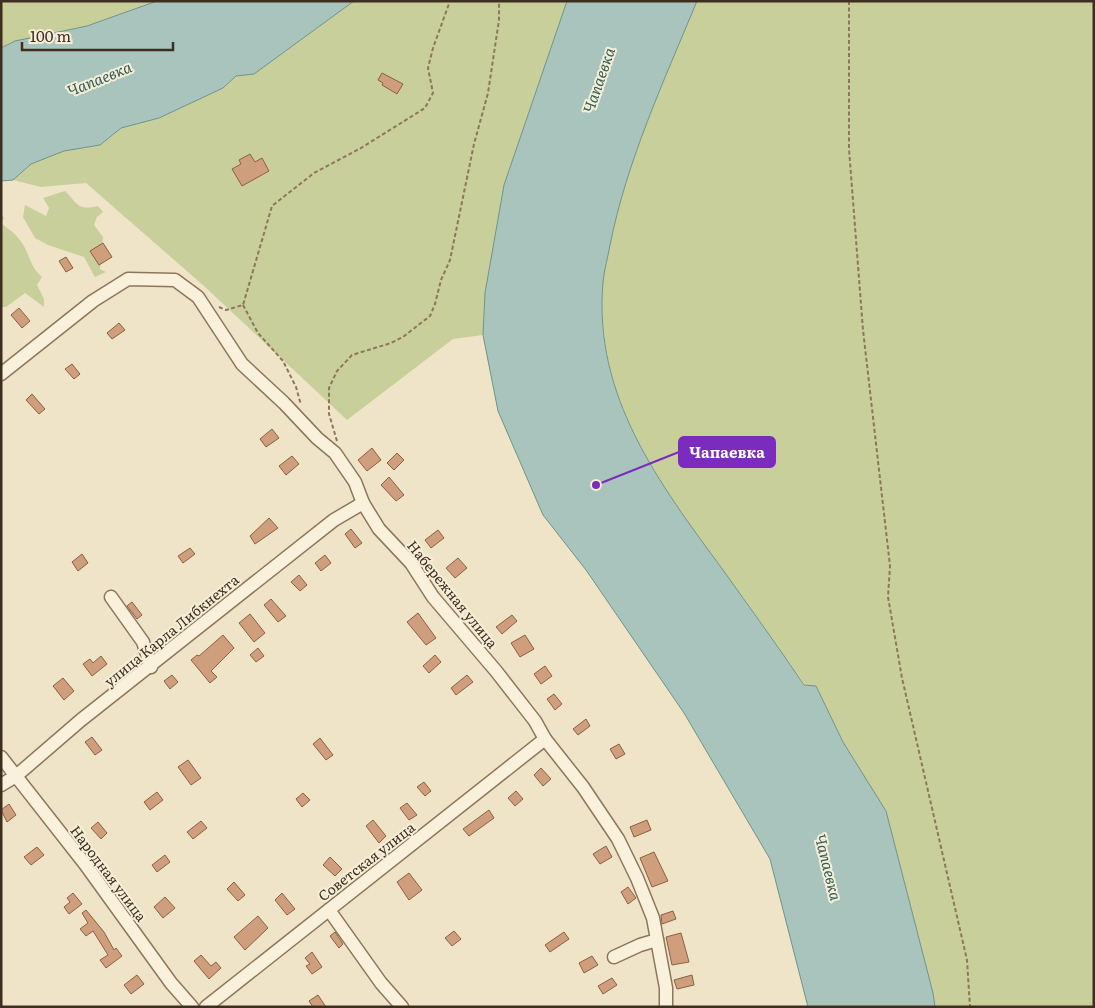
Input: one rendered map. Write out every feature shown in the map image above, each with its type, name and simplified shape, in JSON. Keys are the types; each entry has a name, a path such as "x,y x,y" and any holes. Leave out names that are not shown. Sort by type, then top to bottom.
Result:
{"street":[{"name":"Набережная улица","path":"1,374 93,301 128,279 175,280 198,297 242,364 284,402 308,429 335,453 354,482 363,503 379,529 411,563 433,597 496,671 535,721 545,740 583,787 618,839 638,878 653,918 666,988 666,1007"},
{"name":"улица Карла Либкнехта","path":"1,785 16,776 81,720 334,520 363,503"},
{"path":"111,597 143,642 151,666"},
{"name":"Советская улица","path":"206,1007 545,740"},
{"name":"Народная улица","path":"1,757 85,864 171,983 192,1007"},
{"path":"329,910 382,983 402,1007"},
{"path":"614,957 640,944 657,940"}],"path":[{"path":"308,429 296,387 283,361 258,333 243,305 272,206 314,173 425,108 433,92 428,68 450,1"},
{"path":"335,453 338,440 329,414 330,388 337,371 352,355 391,344 403,337 430,316 435,304 441,280 450,260 474,144 488,93 499,20 499,1"},
{"path":"849,1 849,148 863,330 890,566 888,598 902,678 967,960 970,1007"},
{"path":"198,297 226,310 243,305"}],"green space":[{"path":"1,1 157,1 87,26 15,41 1,48"},
{"path":"354,1 567,1 504,185 485,293 483,335 453,339 347,420 204,286 86,183 41,187 13,180 31,164 64,151 100,145 121,128 159,118 223,88 236,76 254,74"},
{"path":"697,1 1094,1 1094,1007 935,1007 886,811 843,742 816,686 805,685 676,504 636,436 620,400 609,363 603,324 605,268 617,213 636,152 659,91"},
{"path":"65,191 78,205 86,208 98,206 103,212 97,217 94,225 103,237 100,269 106,272 95,277 84,257 48,245 35,238 23,217 25,205 46,216 49,208 43,198"},
{"path":"1,216 4,217 2,224 20,240 35,269 42,277 37,285 44,299 44,307 25,293 6,307 1,307"}],"water":[{"name":"Чапаевка","path":"157,1 354,1 254,74 236,76 223,88 159,118 121,128 100,145 64,151 31,164 13,180 1,181 1,48 15,41 87,26"},
{"name":"Чапаевка","path":"567,1 697,1 659,91 636,152 617,213 603,282 603,324 609,363 620,400 635,436 654,471 804,685 816,686 843,742 886,811 935,1007 808,1007 770,859 684,713 586,570 543,515 498,411 483,335 485,293 504,185"}],"building":[{"path":"382,73 403,84 397,94 382,85 383,83 378,80"},
{"path":"250,154 255,162 262,158 269,171 242,186 232,169 241,164 239,160"},
{"path":"103,243 112,257 99,265 90,251"},
{"path":"66,257 73,268 66,272 59,261"},
{"path":"19,308 30,321 22,328 11,315"},
{"path":"119,323 125,330 112,339 107,333"},
{"path":"72,364 80,374 74,379 65,369"},
{"path":"32,394 45,409 39,414 26,400"},
{"path":"272,429 279,438 266,447 260,439"},
{"path":"372,448 381,460 367,471 358,460"},
{"path":"397,453 404,460 394,470 387,463"},
{"path":"292,456 299,464 286,475 279,466"},
{"path":"389,477 404,495 396,501 381,485"},
{"path":"269,518 278,528 255,544 250,536"},
{"path":"351,529 362,543 355,548 345,534"},
{"path":"438,530 444,538 431,548 425,540"},
{"path":"190,548 195,554 183,563 178,556"},
{"path":"82,554 88,563 78,571 72,562"},
{"path":"325,555 331,563 321,571 315,563"},
{"path":"458,558 467,568 455,578 446,568"},
{"path":"299,575 307,585 300,591 291,582"},
{"path":"271,599 286,616 278,622 264,605"},
{"path":"132,602 142,615 137,619 127,606"},
{"path":"418,613 436,638 426,645 407,622"},
{"path":"250,614 265,633 254,642 239,623"},
{"path":"512,615 517,621 502,634 496,627"},
{"path":"223,635 234,648 211,671 217,677 210,683 191,660 197,655 199,656"},
{"path":"525,635 534,649 520,657 511,643"},
{"path":"258,648 264,656 256,662 250,655"},
{"path":"435,655 441,662 429,673 423,666"},
{"path":"101,656 107,664 92,676 83,664 90,659 93,663"},
{"path":"545,666 552,676 541,684 534,674"},
{"path":"172,675 178,682 170,689 164,681"},
{"path":"467,675 473,682 456,695 451,688"},
{"path":"63,678 74,691 64,700 53,686"},
{"path":"554,694 562,704 555,710 547,699"},
{"path":"586,719 590,726 578,735 573,729"},
{"path":"92,737 102,750 95,755 85,742"},
{"path":"320,738 333,755 326,760 313,744"},
{"path":"619,744 625,754 616,759 610,749"},
{"path":"188,760 201,778 191,785 178,767"},
{"path":"541,768 551,779 543,786 534,775"},
{"path":"424,782 431,791 425,796 417,787"},
{"path":"516,791 523,799 515,806 508,798"},
{"path":"157,792 163,800 150,810 144,802"},
{"path":"303,793 310,800 302,807 296,799"},
{"path":"407,803 417,815 409,820 400,808"},
{"path":"9,804 16,815 7,822 1,810"},
{"path":"489,810 494,818 469,836 463,829"},
{"path":"373,820 386,836 379,843 366,826"},
{"path":"647,820 651,830 634,837 630,827"},
{"path":"201,821 207,828 193,839 187,832"},
{"path":"98,822 107,833 101,839 91,828"},
{"path":"606,846 612,857 600,864 593,854"},
{"path":"37,847 44,855 31,865 24,857"},
{"path":"654,852 668,881 652,887 640,858"},
{"path":"165,855 170,862 157,872 152,865"},
{"path":"330,857 342,869 335,876 323,865"},
{"path":"409,873 422,890 409,900 397,882"},
{"path":"234,882 245,895 238,901 227,889"},
{"path":"628,887 636,898 628,904 621,892"},
{"path":"73,893 82,904 69,914 64,907 70,902 67,898"},
{"path":"282,893 295,909 287,915 275,900"},
{"path":"165,897 175,908 163,918 154,907"},
{"path":"86,910 104,932 114,950 116,948 122,956 106,968 100,960 108,955 93,931 86,936 80,929 88,923 82,913"},
{"path":"673,911 676,919 662,924 661,915"},
{"path":"258,916 268,928 245,950 234,937"},
{"path":"454,931 461,939 452,946 445,938"},
{"path":"335,932 343,944 339,948 330,936"},
{"path":"564,932 569,939 550,952 545,945"},
{"path":"681,933 689,962 672,965 666,937"},
{"path":"312,952 322,967 312,974 306,966 310,964 305,958"},
{"path":"201,955 211,966 216,962 221,968 209,979 194,961"},
{"path":"592,956 598,965 584,973 579,963"},
{"path":"137,975 144,984 131,994 124,985"},
{"path":"692,975 694,985 677,989 674,980"},
{"path":"612,978 617,985 603,994 598,986"},
{"path":"318,995 326,1007 313,1007 309,1001"}],"place":[{"name":"Чапаевка","path":"596,485"}]}
